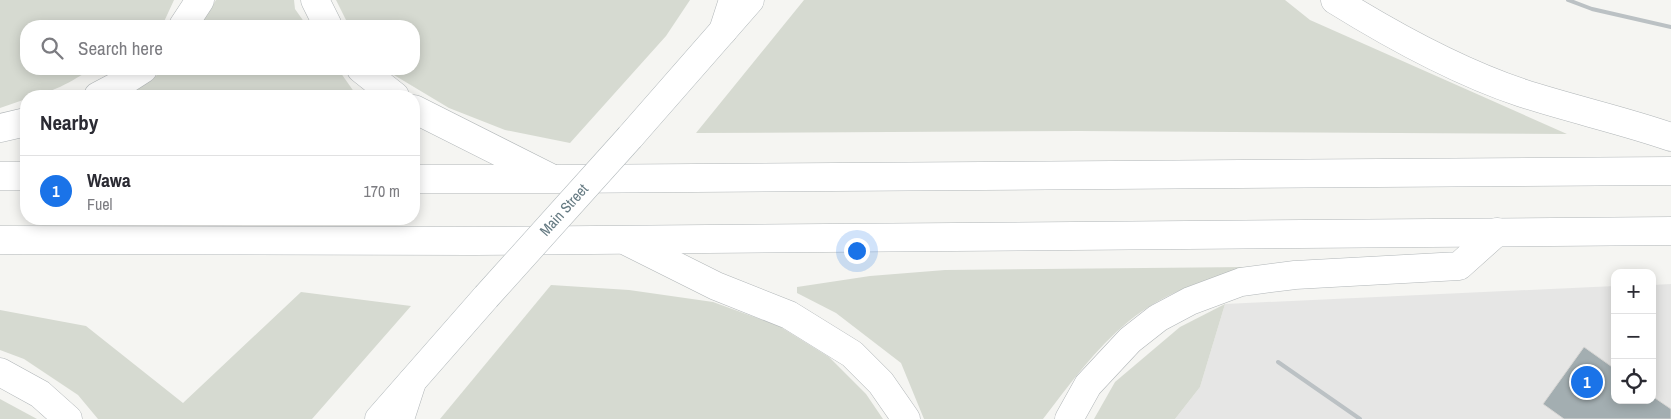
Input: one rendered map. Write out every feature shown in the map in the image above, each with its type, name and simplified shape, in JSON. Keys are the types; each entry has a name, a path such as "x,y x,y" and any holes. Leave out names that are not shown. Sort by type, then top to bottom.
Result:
{"main road":[{"path":"187,20 200,0"},
{"path":"315,0 325,20"},
{"path":"723,31 733,0"},
{"name":"Main Street","path":"378,419 750,0"},
{"path":"1334,0 1391,33 1455,65 1521,92 1671,138"},
{"path":"111,90 134,75"},
{"path":"369,75 387,90"},
{"path":"420,112 555,180"},
{"path":"0,128 20,123"},
{"path":"420,178 555,180 1671,171"},
{"path":"0,176 20,176"},
{"path":"0,240 475,242 1671,231"},
{"path":"1069,419 1088,385 1130,340 1158,318 1190,301 1241,282 1277,277 1459,266 1497,232"},
{"path":"625,240 716,286 789,315 852,354 881,383 906,419"},
{"path":"0,372 40,394 68,419"},
{"path":"400,419 412,382"}],"lane":[{"path":"1568,0 1592,9 1671,27"},
{"path":"1278,362 1360,419"}],"shaded area":[{"path":"0,0 174,0 165,20 20,20 20,75 81,75 52,90 20,90 20,101 0,108"},
{"path":"216,0 294,0 295,9 303,20 203,20"},
{"path":"336,0 690,0 666,36 570,143 505,130 449,108 394,75 420,75 420,20 346,20"},
{"path":"804,0 1285,0 1310,20 1567,134 1079,131 696,133"},
{"path":"157,75 342,75 353,90 137,90"},
{"path":"1247,267 1185,288 1142,311 1094,355 1043,419 924,419 901,363 836,313 797,293 797,287 870,276 945,270"},
{"path":"1671,284 1671,419 1175,419 1200,387 1225,304 1611,286 1611,404 1656,404 1656,285"},
{"path":"551,285 629,290 713,302 779,326 829,357 866,394 883,419 440,419"},
{"path":"301,292 411,306 312,419 98,419 78,395 24,359 0,350 0,310 86,326 183,403"},
{"path":"1225,304 1200,387 1175,419 1094,419 1115,382 1180,327"},
{"path":"0,399 37,419 0,419"}],"building":[{"path":"1584,347 1611,366 1611,404 1656,404 1656,399 1671,409 1671,419 1564,419 1543,404"}],"place":[{"name":"Wawa","path":"1587,382"}]}
